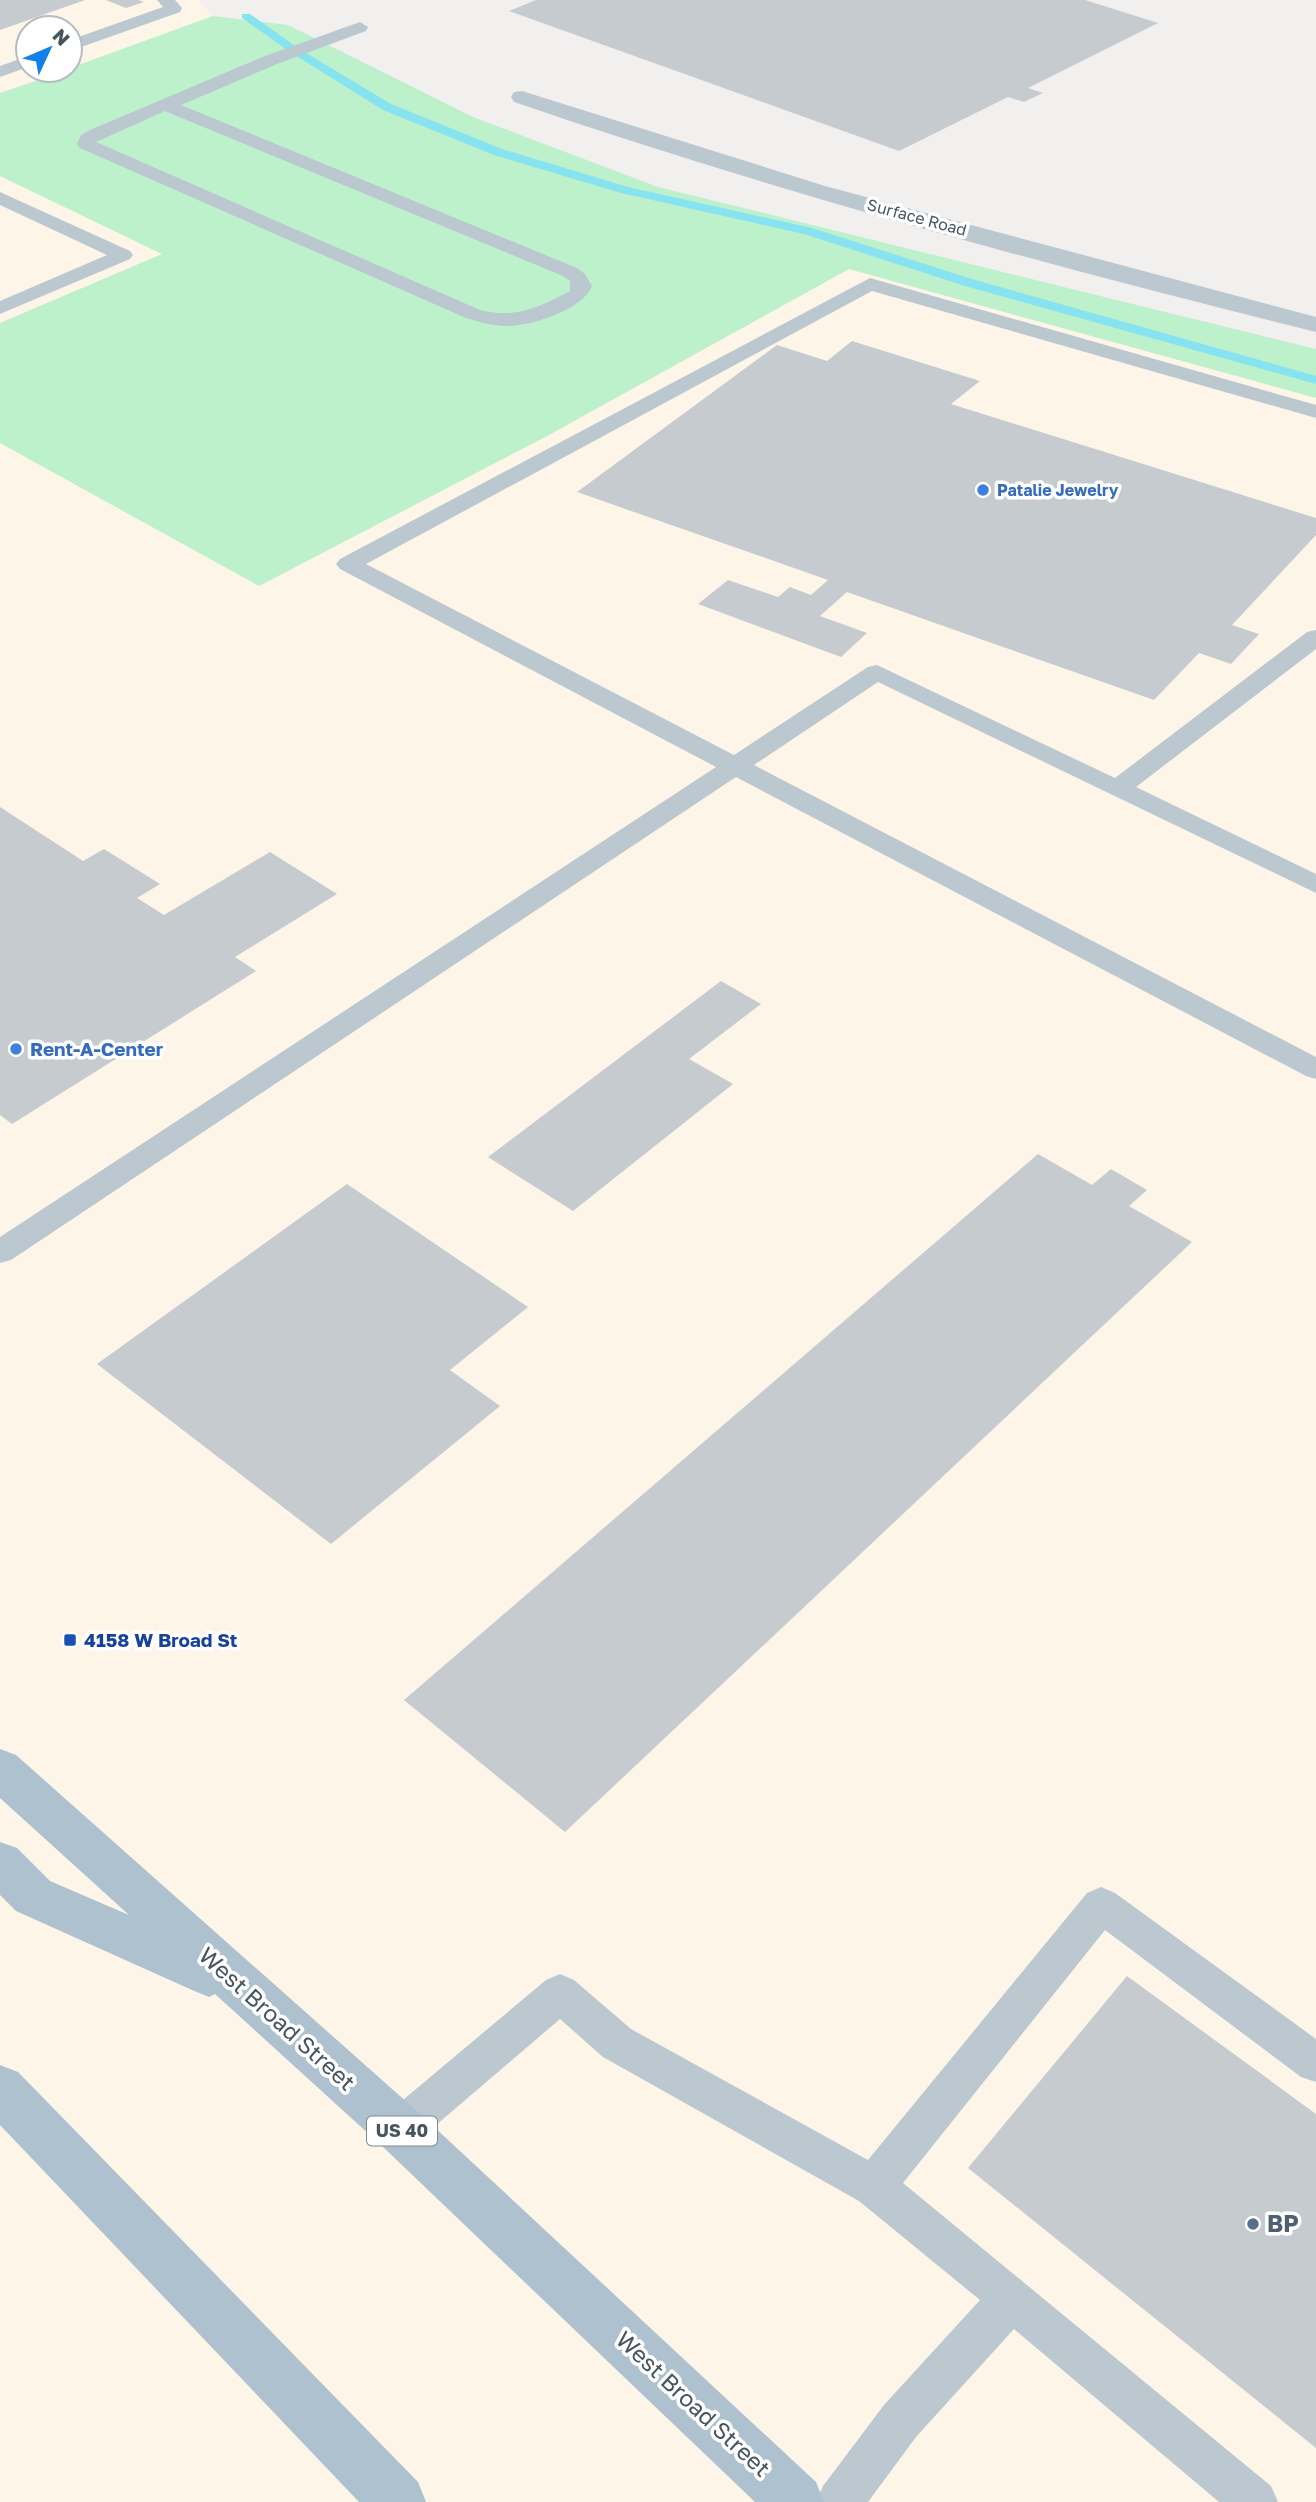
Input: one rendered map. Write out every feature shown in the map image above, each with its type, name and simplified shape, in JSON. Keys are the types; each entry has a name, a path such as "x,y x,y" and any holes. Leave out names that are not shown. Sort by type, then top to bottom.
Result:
{"main road":[{"name":"West Broad Street","path":"0,1769 400,2129 796,2502"},
{"path":"0,1863 33,1896 243,1989"},
{"path":"0,2089 398,2502"}],"street":[{"name":"Surface Road","path":"522,97 624,133 752,172 1316,325"}],"lane":[{"path":"84,41 174,8 165,0"},
{"path":"166,105 570,272 579,278 582,286 579,294 523,320 508,322 485,318 86,144 87,139 96,134 271,60 360,27"},
{"path":"0,198 123,256 0,308"},
{"path":"1316,412 870,284 348,564 1316,1069"},
{"path":"1118,789 1316,637"},
{"path":"0,1252 877,672 1316,885"},
{"path":"874,2186 1101,1905 1316,2063"},
{"path":"400,2129 560,1993 617,2043 874,2186 1255,2502"},
{"path":"839,2502 900,2421 1012,2298"}],"shaded area":[{"path":"0,0 199,0 213,16 84,63 84,14 14,14 14,84 25,84 0,93"},
{"path":"0,176 163,254 0,323"},
{"path":"849,269 1316,398 1316,2502 0,2502 0,443 259,586 547,436"}],"green space":[{"path":"213,16 288,25 473,117 658,187 1316,349 1316,398 849,269 547,436 259,586 0,443 0,323 162,254 0,176 0,93 27,84 84,84 84,63"}],"building":[{"path":"0,0 85,0 45,14 14,14 14,25 0,30"},
{"path":"106,0 138,0 144,2 126,8"},
{"path":"536,0 1085,0 1158,23 1028,88 1043,93 1024,102 1008,97 899,151 509,11"},
{"path":"852,341 980,381 951,404 1316,518 1316,535 1232,625 1259,634 1231,664 1199,653 1154,700 847,592 820,616 867,633 841,657 698,604 728,580 778,597 790,587 811,595 828,580 577,492 777,345 827,361"},
{"path":"0,807 83,861 104,849 160,884 137,898 164,915 270,852 337,894 235,957 256,971 12,1124 0,1115"},
{"path":"721,981 761,1004 689,1059 733,1084 573,1211 488,1157"},
{"path":"1038,1154 1092,1185 1111,1169 1147,1190 1129,1206 1192,1242 565,1832 404,1700"},
{"path":"347,1184 528,1307 450,1370 500,1406 331,1544 97,1364"},
{"path":"1127,1976 1316,2114 1316,2448 968,2168"}],"waterway":[{"path":"246,16 294,50 387,107 498,152 625,190 807,231 970,283 1316,380"}],"place":[{"name":"Patalie Jewelry","path":"983,490"},
{"name":"Rent-A-Center","path":"16,1049"},
{"name":"4158 W Broad St","path":"70,1640"},
{"name":"BP","path":"1253,2224"}]}
